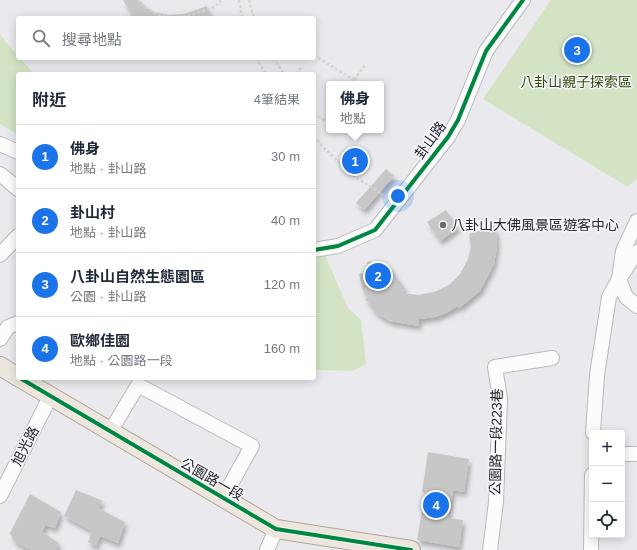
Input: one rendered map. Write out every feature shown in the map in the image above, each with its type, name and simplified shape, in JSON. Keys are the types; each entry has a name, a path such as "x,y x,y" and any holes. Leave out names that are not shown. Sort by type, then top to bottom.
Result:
{"main road":[{"name":"公園路一段","path":"0,366 16,376"},
{"name":"公園路一段","path":"22,380 276,529 411,550"}],"street":[{"name":"卦山路","path":"316,250 338,246 375,230 448,137 458,120 486,51 523,0"},
{"path":"0,144 16,151"},
{"path":"0,174 16,187"},
{"path":"637,221 623,251 619,279 626,297 637,306"},
{"path":"0,255 16,238"},
{"path":"594,430 596,375 609,297 637,252"},
{"path":"0,339 8,327 16,324"},
{"name":"公園路一段223巷","path":"490,550 496,502 500,399 495,367 552,358"},
{"path":"110,432 138,385 252,446 223,498"},
{"name":"旭光路","path":"0,496 50,397"},
{"path":"625,454 637,454"},
{"path":"591,550 592,502"},
{"path":"267,550 276,529"}],"path":[{"path":"138,0 150,11 165,16"},
{"path":"239,0 242,16"},
{"path":"249,0 253,16"},
{"path":"190,16 210,10 220,1"},
{"path":"316,56 354,80 366,64"},
{"path":"257,60 265,72"},
{"path":"274,60 283,72"},
{"path":"298,72 302,66"},
{"path":"316,115 325,122 326,120"},
{"path":"316,138 351,174 396,204"}],"green space":[{"name":"八卦山親子探索區","path":"551,0 637,0 637,179 628,187 483,99"},
{"path":"0,31 1,36 16,54 16,60 22,60 32,72 16,72 16,134 0,124"},
{"path":"325,255 348,308 361,320 366,364 352,371 316,370 316,258"}],"building":[{"path":"123,0 139,0 151,11 168,15 184,14 207,6 210,16 136,16 131,13"},
{"path":"386,169 394,176 364,210 356,203"},
{"name":"八卦山大佛風景區遊客中心","path":"446,210 458,228 440,241 427,222"},
{"path":"494,226 497,236 497,247 494,264 480,291 459,308 458,306 435,317 419,319 419,326 390,321 379,315 371,308 372,306 365,299 368,297 363,291 359,274 369,271 367,262 371,261 373,270 389,266 405,289 402,293 418,295 434,292 449,285 460,274 468,259 471,247 469,234"},
{"path":"428,452 469,459 464,492 453,490 448,518 463,520 459,547 417,540 425,493 422,492"},
{"path":"76,490 103,501 98,508 125,522 118,543 100,536 96,546 88,542 92,531 64,516"},
{"path":"30,494 61,512 55,528 45,525 42,532 59,543 56,550 32,550 15,542 10,533"}],"cycle path":[{"path":"316,250 338,246 375,230 448,137 458,120 486,51 523,0"},
{"path":"23,380 276,529 411,550"}],"place":[{"name":"八卦山自然生態園區","path":"577,50"},
{"name":"佛身","path":"355,161"},
{"name":"八卦山大佛風景區遊客中心","path":"443,225"},
{"name":"卦山村","path":"378,276"},
{"name":"歐鄉佳園","path":"436,505"}]}
